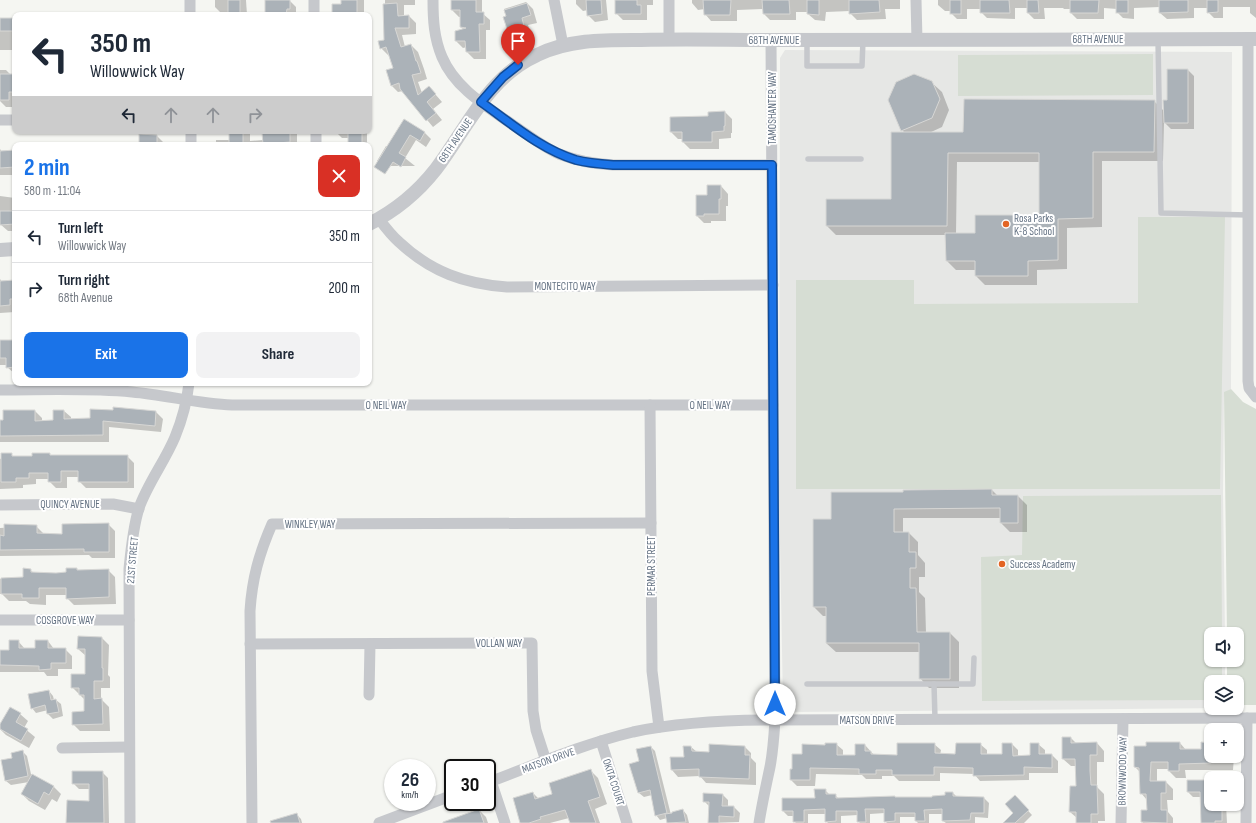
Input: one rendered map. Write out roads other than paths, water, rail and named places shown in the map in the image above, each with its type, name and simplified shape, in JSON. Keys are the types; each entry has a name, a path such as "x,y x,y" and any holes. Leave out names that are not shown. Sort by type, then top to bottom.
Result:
{"street":[{"path":"190,0 190,12"},
{"path":"314,0 314,12"},
{"path":"433,0 433,22 435,36 442,57 451,73 462,86 481,102 543,145 559,154 596,164 613,165 772,165"},
{"path":"554,0 563,45"},
{"path":"669,0 669,39"},
{"path":"916,0 917,40"},
{"name":"68TH AVENUE","path":"374,221 391,212 423,184 451,148 481,102 503,77 518,65 536,55 563,45 592,41 669,39 1252,39"},
{"path":"1252,39 1248,215 1248,381 1249,388 1254,396"},
{"name":"TAMOSHANTER WAY","path":"759,823 770,766 775,720 772,40"},
{"path":"0,120 12,120"},
{"name":"MONTECITO WAY","path":"374,221 414,256 432,267 466,281 487,285 507,287 773,285"},
{"path":"0,250 12,249"},
{"name":"21ST STREET","path":"130,823 129,569 131,546 139,509 146,492 175,437 188,386"},
{"name":"O NEIL WAY","path":"0,390 101,389 186,399 210,404 232,405 773,405"},
{"name":"PERMAR STREET","path":"650,405 652,671 659,727"},
{"name":"QUINCY AVENUE","path":"0,505 113,504 139,509"},
{"name":"WINKLEY WAY","path":"252,823 250,611 253,584 262,547 272,524 651,523"},
{"name":"COSGROVE WAY","path":"0,620 129,620"},
{"name":"VOLLAN WAY","path":"250,644 532,643 532,711 536,730 546,761"},
{"path":"369,695 370,644"},
{"path":"1246,823 1251,718"},
{"name":"MATSON DRIVE","path":"496,779 601,741 659,727 721,720 1251,718"},
{"name":"BROWNWOOD WAY","path":"1122,823 1123,719"},
{"name":"OKITA COURT","path":"601,741 627,823"},
{"path":"62,748 129,747"},
{"path":"379,823 444,798"},
{"path":"496,800 505,823"}],"lane":[{"path":"1158,39 1161,213 1248,215"},
{"path":"807,40 807,66 862,66 863,40"},
{"path":"808,159 861,158"},
{"path":"807,684 973,684 974,658"},
{"path":"934,684 935,719"}],"place":[{"name":"Rosa Parks K-8 School","path":"1006,224"},
{"name":"Success Academy","path":"1002,564"}]}
